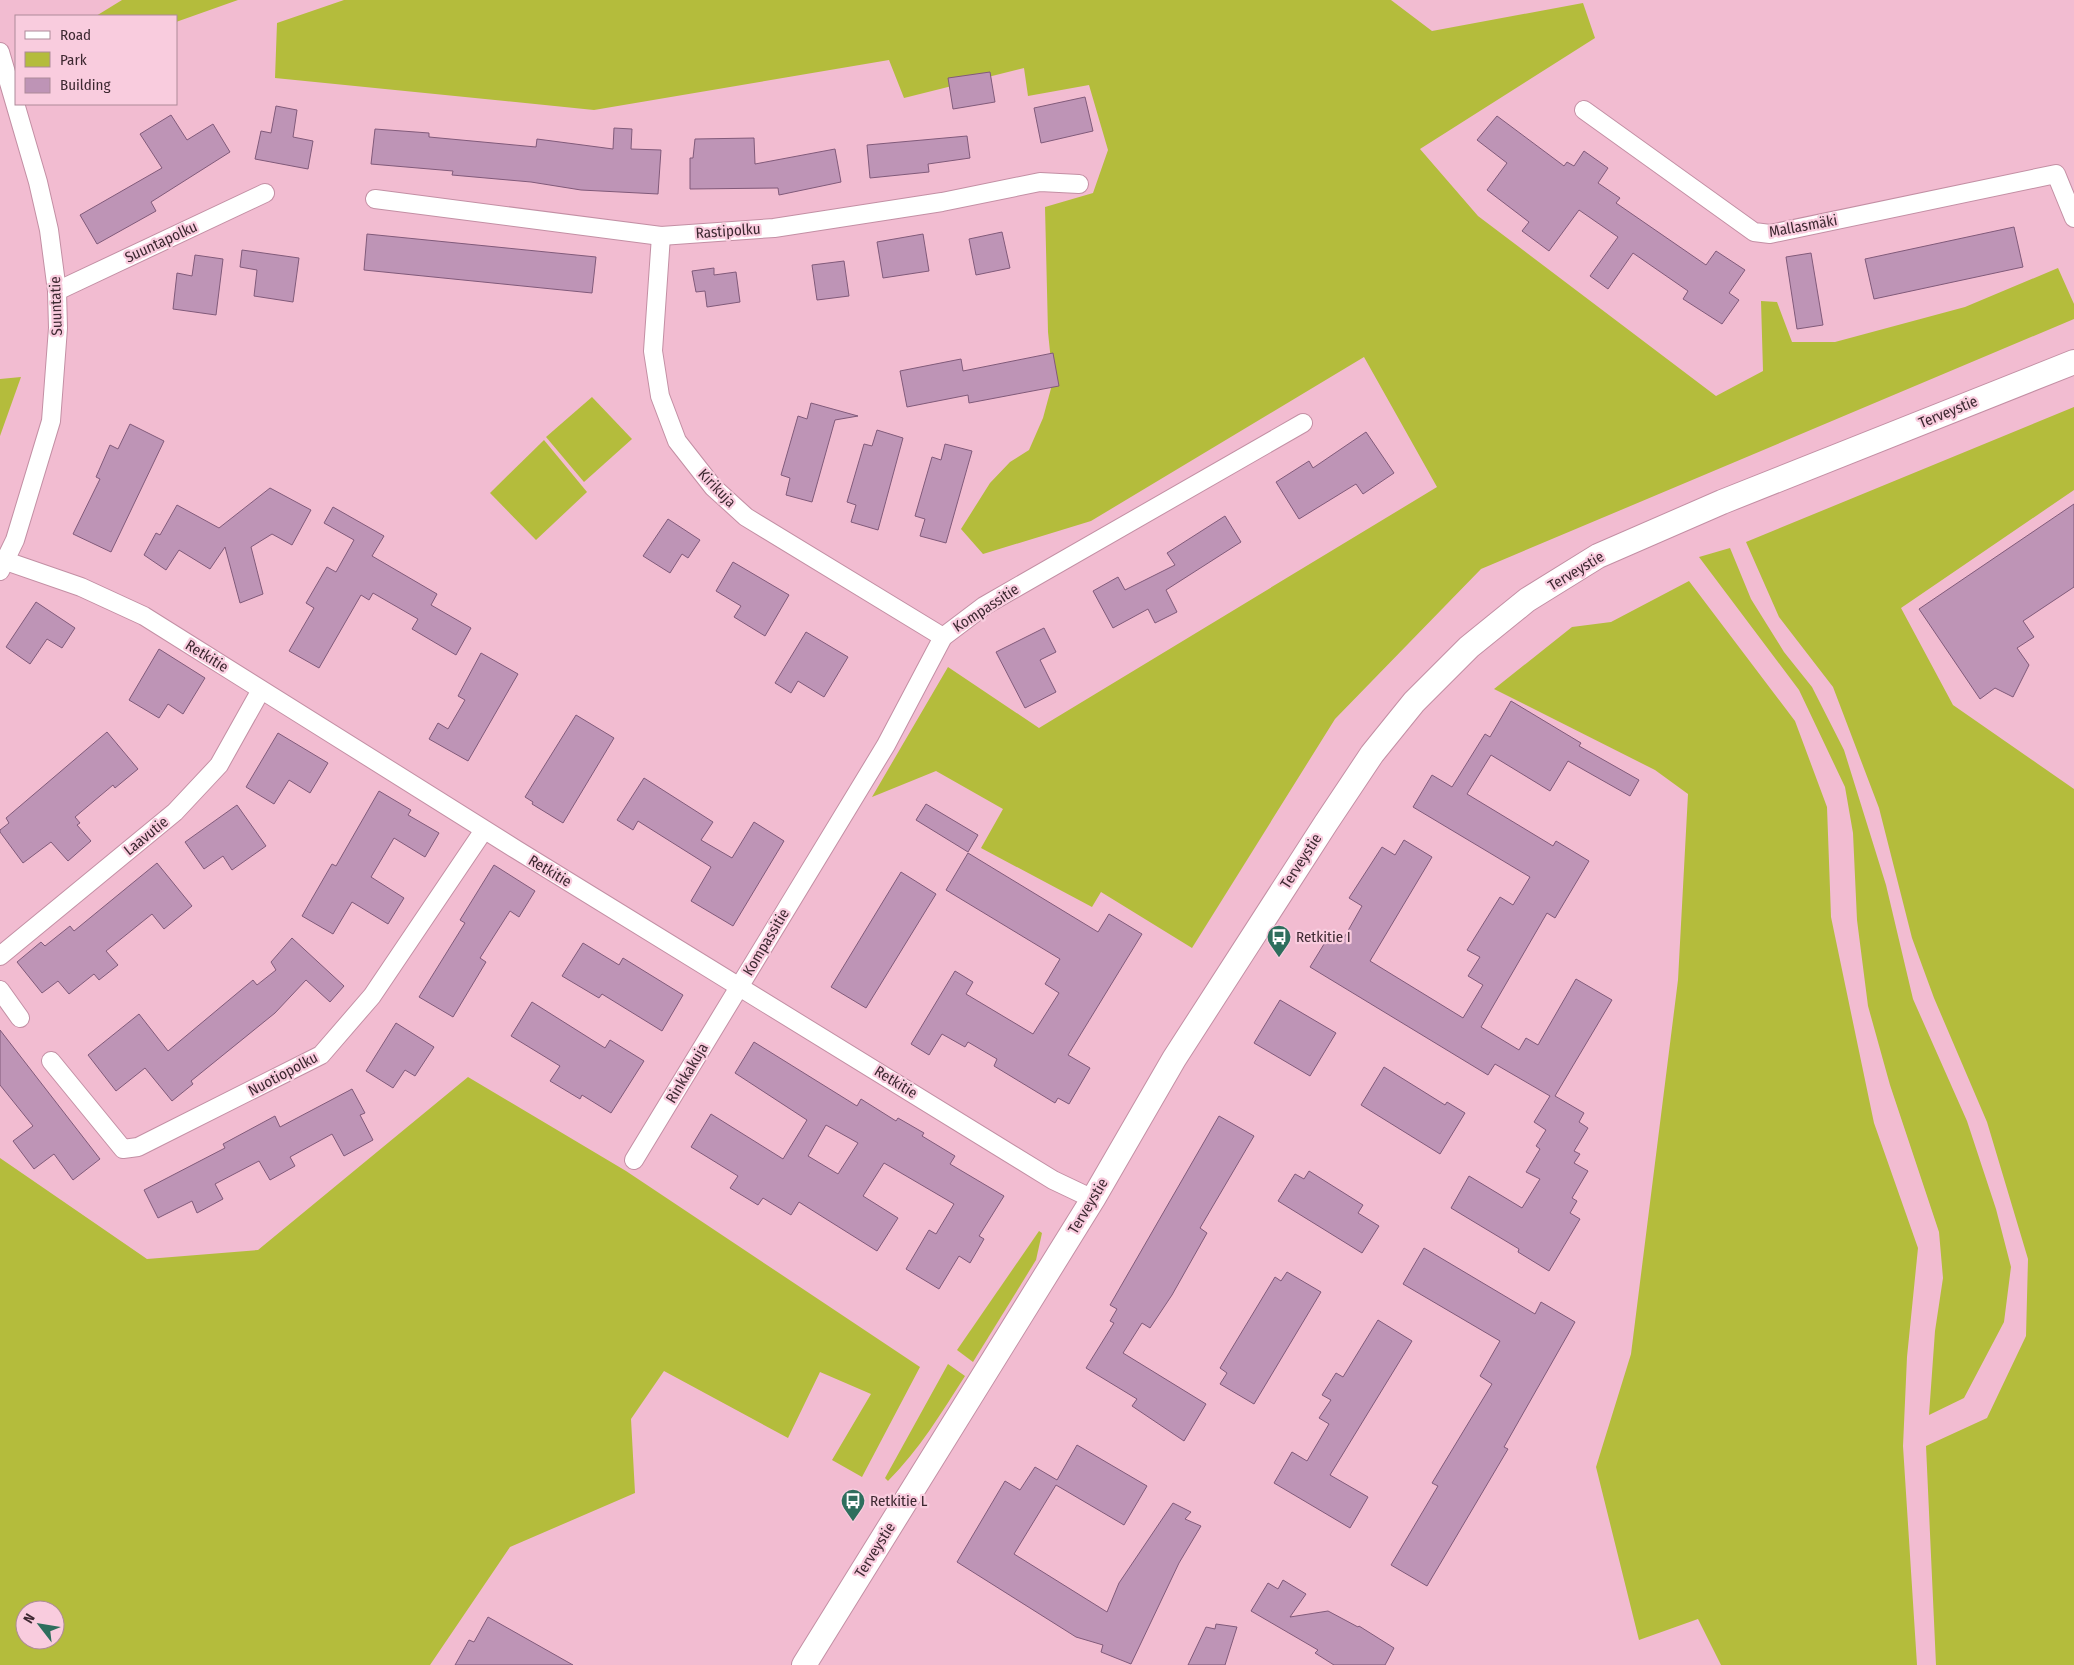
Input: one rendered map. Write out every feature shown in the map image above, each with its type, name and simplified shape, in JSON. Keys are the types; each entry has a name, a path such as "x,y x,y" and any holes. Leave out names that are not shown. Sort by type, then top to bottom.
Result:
{"main road":[{"name":"Terveystie","path":"804,1665 1093,1199 1174,1059 1372,754 1414,702 1469,647 1528,600 1598,556 1722,502 2074,362"}],"street":[{"name":"Suuntatie","path":"0,52 15,103"},
{"name":"Suuntatie","path":"2,564 15,540 51,421 58,328 57,291 49,230 38,182 15,105"},
{"name":"Mallasmäki","path":"1584,110 1754,232 1770,234 2056,174 2074,218"},
{"name":"Rastipolku","path":"375,199 661,236 774,228 942,202 1040,182 1079,184"},
{"name":"Suuntapolku","path":"57,291 265,193"},
{"name":"Kirikuja","path":"661,236 653,350 660,396 677,441 713,487 746,517 943,636"},
{"name":"Kompassitie","path":"739,986 886,745 943,636 984,606 1303,422"},
{"name":"Retkitie","path":"2,564 81,587 144,616 484,830 1053,1180 1093,1199"},
{"name":"Laavutie","path":"0,956 176,812 219,765 261,690"},
{"name":"Nuotiopolku","path":"51,1061 123,1149 138,1148 321,1055 372,996 484,830"},
{"name":"Rinkkakuja","path":"634,1160 739,986"},
{"path":"0,990 20,1018"}],"green space":[{"path":"122,0 238,0 178,21 178,15 98,15"},
{"path":"344,0 1391,0 1432,31 1583,3 1595,38 1420,149 1478,216 1716,396 1763,371 1761,301 1777,302 1792,342 1835,342 1965,307 2058,268 2074,304 2074,319 1481,569 1335,719 1192,948 1101,892 1092,907 981,848 1003,809 936,771 872,797 948,667 1039,728 1437,487 1364,357 1091,521 983,554 961,529 990,483 1010,462 1029,450 1043,418 1053,381 1048,332 1045,207 1093,193 1108,150 1089,85 1028,96 1024,68 904,98 889,60 594,110 275,78 277,23"},
{"path":"21,377 0,436 0,379"},
{"path":"592,397 632,439 584,482 546,437"},
{"path":"2074,407 2074,490 1901,608 1953,705 2074,789 2074,1665 1936,1665 1926,1446 1987,1418 2026,1336 2028,1259 1987,1122 1934,998 1912,938 1879,808 1833,687 1779,617 1746,542"},
{"path":"544,440 587,492 536,540 490,493"},
{"path":"1730,548 1751,599 1784,652 1812,687 1844,750 1886,885 1913,999 1967,1121 1996,1209 2011,1267 2004,1322 1964,1398 1929,1415 1935,1331 1943,1278 1939,1232 1890,1085 1868,1006 1857,920 1853,833 1845,787 1799,690 1699,557"},
{"path":"1689,581 1795,721 1827,807 1831,917 1874,1123 1918,1248 1907,1357 1903,1446 1917,1665 1721,1665 1698,1619 1639,1640 1596,1467 1631,1354 1678,980 1688,794 1655,770 1494,689 1572,627 1611,622"},
{"path":"468,1077 626,1171 920,1367 862,1477 832,1460 871,1394 820,1372 788,1438 664,1371 631,1419 635,1493 510,1547 430,1665 0,1665 0,1158 147,1259 258,1250"},
{"path":"1039,1231 1042,1233 1036,1260 973,1362 957,1350"},
{"path":"948,1364 965,1376 920,1444 888,1481 885,1478"}],"building":[{"path":"990,72 995,102 953,109 948,78"},
{"path":"1085,97 1093,131 1041,143 1034,108"},
{"path":"276,106 297,110 293,137 313,141 308,169 255,159 261,131 271,133"},
{"path":"171,115 187,140 213,124 230,152 151,202 156,211 97,244 80,215 162,168 140,134"},
{"path":"1497,116 1564,166 1567,162 1574,166 1584,151 1608,168 1598,183 1620,198 1616,203 1706,265 1716,251 1745,270 1729,293 1739,300 1722,324 1683,299 1688,291 1633,253 1608,289 1590,276 1618,237 1579,210 1549,251 1522,231 1529,222 1487,190 1507,163 1477,140"},
{"path":"614,128 632,129 631,149 661,150 658,194 581,190 531,182 452,175 453,171 371,164 375,129 429,133 429,137 536,147 537,139 613,149"},
{"path":"967,136 970,158 928,164 929,172 870,178 867,145"},
{"path":"754,138 755,164 835,149 841,182 779,195 778,188 690,189 690,158 693,158 695,139"},
{"path":"2014,227 2023,267 1874,299 1865,259"},
{"path":"1002,232 1010,268 976,275 969,239"},
{"path":"367,234 596,257 592,293 364,270"},
{"path":"923,234 929,271 883,278 877,242"},
{"path":"242,250 299,258 293,302 254,296 257,270 240,267"},
{"path":"1811,253 1823,325 1797,329 1786,257"},
{"path":"195,255 223,259 216,315 173,309 177,273 192,276"},
{"path":"844,261 849,296 817,300 812,265"},
{"path":"714,268 714,275 736,272 740,302 707,307 705,291 696,292 692,271"},
{"path":"1053,353 1059,386 969,403 968,395 907,407 900,371 961,359 963,371"},
{"path":"811,403 858,416 835,420 812,502 786,495 790,478 781,475 798,416 807,419"},
{"path":"130,424 164,441 111,552 73,534 100,479 96,477 110,445 118,449"},
{"path":"877,430 903,438 878,530 851,522 856,505 847,502 864,444 872,446"},
{"path":"1366,432 1394,473 1363,494 1356,484 1299,519 1276,482 1309,461 1313,468"},
{"path":"945,444 972,451 946,543 920,536 925,519 915,516 932,457 941,460"},
{"path":"270,488 311,510 292,545 272,534 251,547 263,594 240,603 225,547 210,569 179,550 166,570 144,555 156,533 160,535 177,505 219,528"},
{"path":"2074,504 2074,587 2023,621 2034,637 2017,648 2029,665 2013,697 1995,688 1980,699 1919,609"},
{"path":"333,507 384,536 372,556 437,594 431,605 471,628 456,655 412,629 418,619 373,593 369,600 361,595 319,668 289,651 314,608 306,603 327,567 336,572 354,540 324,523"},
{"path":"1225,516 1241,542 1166,590 1177,612 1155,623 1148,609 1113,628 1093,591 1118,577 1125,590 1175,565 1167,553"},
{"path":"668,519 700,540 688,558 682,554 670,573 643,556"},
{"path":"733,562 789,595 765,636 734,617 741,606 716,591"},
{"path":"36,602 75,628 62,648 47,639 30,664 6,647"},
{"path":"1044,628 1056,652 1040,660 1056,692 1025,708 996,652"},
{"path":"806,632 848,657 824,697 798,681 791,693 775,683"},
{"path":"159,649 205,678 183,714 168,704 159,718 129,700"},
{"path":"481,653 518,674 468,761 429,739 438,723 448,729 465,700 458,696"},
{"path":"1511,701 1581,743 1579,746 1639,780 1630,796 1568,761 1550,791 1491,755 1467,794 1553,846 1556,841 1589,861 1555,918 1547,913 1481,1027 1519,1050 1526,1038 1538,1045 1576,979 1612,1000 1555,1096 1584,1113 1579,1122 1588,1128 1574,1151 1580,1154 1574,1163 1588,1171 1572,1198 1577,1201 1570,1213 1580,1219 1549,1271 1518,1252 1519,1249 1451,1208 1469,1176 1522,1208 1540,1179 1526,1172 1540,1149 1536,1146 1546,1130 1534,1122 1550,1096 1495,1064 1488,1075 1310,967 1329,936 1341,943 1362,906 1349,898 1382,847 1395,855 1404,840 1432,857 1370,961 1463,1018 1483,985 1468,976 1480,957 1467,950 1500,897 1513,905 1530,877 1413,807 1432,775 1452,787 1485,734 1490,737"},
{"path":"576,715 614,738 563,823 532,804 533,802 525,797"},
{"path":"107,732 138,769 115,788 113,785 75,817 80,823 77,825 91,841 68,861 51,842 23,863 0,832 9,823 6,818"},
{"path":"278,733 328,763 310,793 289,780 274,804 246,787"},
{"path":"644,778 713,822 701,840 732,858 754,822 784,841 733,926 691,901 711,867 638,821 633,830 617,820"},
{"path":"379,791 411,810 408,815 439,833 425,857 394,838 371,877 404,898 388,924 352,902 333,934 302,916 332,864 336,866"},
{"path":"926,804 978,835 968,852 916,820"},
{"path":"237,805 266,846 232,870 223,856 204,869 185,842"},
{"path":"968,853 1098,932 1109,914 1142,934 1068,1055 1090,1068 1069,1104 1058,1098 1055,1103 994,1066 997,1059 968,1042 965,1047 942,1034 929,1055 911,1044 955,971 973,982 966,994 1033,1034 1059,993 1045,984 1060,959 946,890"},
{"path":"157,863 192,906 164,929 152,914 106,951 118,965 99,980 94,974 69,994 58,981 42,993 17,962 41,942 45,946 70,926 74,931"},
{"path":"494,865 535,891 519,917 510,911 480,958 486,962 453,1017 419,997 465,923 460,920"},
{"path":"901,872 936,894 866,1008 831,987"},
{"path":"292,938 344,986 330,1002 306,980 275,1013 191,1081 193,1084 172,1101 145,1068 116,1091 88,1055 139,1014 168,1051 253,980 257,985 276,970 271,962"},
{"path":"583,943 619,965 623,958 683,995 662,1031 602,994 599,998 562,976"},
{"path":"1280,1000 1336,1033 1310,1076 1254,1043"},
{"path":"532,1002 605,1048 610,1040 644,1061 611,1113 582,1095 580,1099 550,1081 560,1066 511,1036"},
{"path":"396,1023 434,1047 415,1076 405,1070 393,1088 366,1071"},
{"path":"0,1030 100,1159 73,1180 54,1154 34,1169 13,1141 33,1126 0,1085"},
{"path":"754,1042 857,1106 861,1099 896,1121 898,1118 924,1133 922,1136 955,1156 950,1164 1004,1196 979,1236 984,1239 970,1263 959,1256 939,1289 906,1269 929,1230 936,1234 954,1204 884,1163 863,1196 898,1218 877,1251 799,1202 791,1215 763,1198 758,1205 730,1188 738,1176 691,1147 711,1114 783,1159 807,1120 735,1073","holes":["826,1125 858,1143 838,1174 808,1156"]},
{"path":"1384,1067 1445,1105 1447,1102 1465,1113 1440,1154 1361,1105"},
{"path":"352,1089 365,1113 360,1115 373,1140 344,1156 332,1134 290,1157 295,1166 270,1180 259,1161 215,1184 223,1199 197,1213 192,1201 158,1218 144,1190 225,1148 223,1144 275,1116 280,1127"},
{"path":"1219,1116 1254,1136 1200,1228 1207,1233 1172,1295 1150,1328 1142,1323 1123,1353 1206,1404 1184,1441 1132,1406 1137,1399 1086,1368 1114,1323 1110,1321 1117,1309 1110,1305"},
{"path":"1309,1171 1363,1205 1358,1213 1379,1226 1362,1253 1278,1201 1295,1174 1304,1179"},
{"path":"1424,1248 1535,1314 1541,1302 1575,1322 1504,1447 1508,1449 1427,1586 1391,1565 1438,1486 1432,1483 1492,1384 1480,1376 1500,1341 1403,1284"},
{"path":"1287,1272 1321,1292 1254,1404 1220,1384 1227,1373 1220,1368 1275,1277 1281,1281"},
{"path":"1378,1320 1412,1341 1330,1475 1368,1497 1350,1528 1274,1483 1292,1452 1307,1461 1329,1424 1319,1418 1331,1400 1322,1395 1336,1373 1343,1377"},
{"path":"1077,1445 1147,1486 1124,1525 1056,1485 1014,1554 1107,1612 1119,1583 1173,1503 1191,1512 1185,1519 1201,1526 1179,1563 1131,1664 1101,1652 1103,1645 1076,1637 957,1562 1005,1481 1020,1490 1035,1467 1057,1480"},
{"path":"1283,1580 1306,1594 1290,1617 1328,1611 1359,1626 1394,1648 1385,1665 1334,1665 1315,1653 1318,1650 1251,1611 1268,1583 1278,1589"},
{"path":"488,1617 573,1665 455,1665 469,1640 474,1642"},
{"path":"1216,1624 1237,1627 1225,1665 1188,1665 1206,1627 1215,1629"}],"place":[{"name":"Retkitie I","path":"1279,958"},
{"name":"Retkitie L","path":"853,1522"}]}
